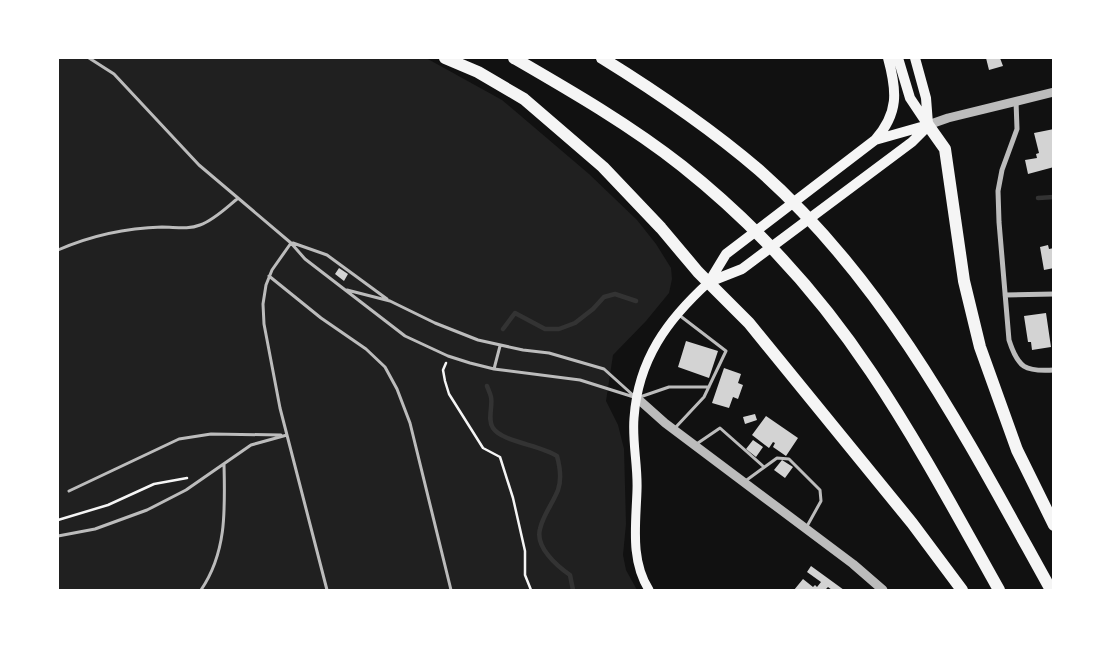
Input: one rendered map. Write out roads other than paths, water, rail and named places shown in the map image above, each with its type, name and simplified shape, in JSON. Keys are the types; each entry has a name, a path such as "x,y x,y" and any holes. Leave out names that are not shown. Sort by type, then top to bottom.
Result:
{"highway":[{"path":"445,58 478,72 524,99 604,167 749,323 912,523 962,590"},
{"path":"514,58 639,135 681,166 725,203 798,278 837,324 900,417 998,590"},
{"path":"602,58 662,96 759,171 840,254 876,299 940,394 1051,590"},
{"path":"928,125 945,149 964,282 980,347 1017,450 1054,525"}],"main road":[{"path":"649,590 641,574 636,542 637,488 634,419 637,398 650,355 660,335 676,314 709,282 726,254 875,140 884,129 894,105 893,77 888,58"},
{"path":"898,58 910,98 928,125"},
{"path":"915,58 926,98 928,125"},
{"path":"709,282 742,269 904,147 928,125"},
{"path":"875,140 928,125"}],"street":[{"path":"928,125 1054,92"},
{"path":"1016,101 1017,129 1002,170 998,191 1009,340 1014,356 1023,368 1037,371 1054,370"},
{"path":"1005,295 1054,294"},
{"path":"637,398 673,430 853,564 883,590"}],"lane":[{"path":"89,58 114,74 177,144 237,199 292,243 305,260 406,336 448,356 494,369 571,378 637,398 669,386 709,387"},
{"path":"58,250 86,240 119,232 162,227 186,228 198,226 209,221 237,199"},
{"path":"292,243 269,276 263,304 264,324 287,435 327,590"},
{"path":"292,243 327,255 375,288 390,301"},
{"path":"269,276 321,318 366,349 385,367 397,389 410,423 451,590"},
{"path":"344,289 390,301 450,329 500,346 549,353 604,368 637,398"},
{"path":"673,430 704,398 726,351 676,314"},
{"path":"494,369 500,346"},
{"path":"695,446 720,428 764,467"},
{"path":"69,490 179,439 212,434 287,435"},
{"path":"58,536 95,529 129,517 167,500 203,479 250,445 287,435"},
{"path":"744,482 777,458 789,459 820,490 820,502 806,529"},
{"path":"201,590 210,576 222,540 225,514 224,463"}],"waterway":[{"path":"1038,198 1054,197"},
{"path":"503,329 515,313 545,329 559,329 575,323 593,309 604,297 615,294 636,301"},
{"path":"487,386 491,397 490,417 493,428 505,437 557,456 560,482 556,495 543,519 539,536 548,555 570,575 573,590"}]}
